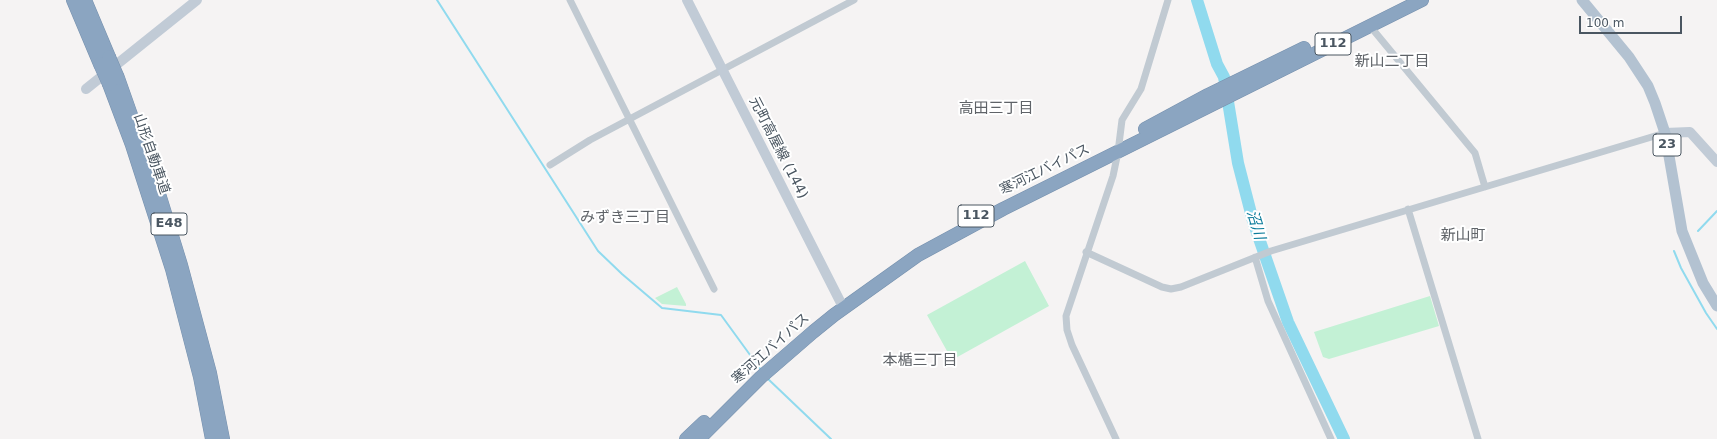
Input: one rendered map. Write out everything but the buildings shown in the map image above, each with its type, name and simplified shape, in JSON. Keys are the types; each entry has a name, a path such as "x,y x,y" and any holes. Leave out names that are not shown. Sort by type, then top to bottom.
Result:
{"highway":[{"name":"山形自動車道","path":"74,0 105,60"},
{"name":"山形自動車道","path":"85,0 113,81 132,145 151,201 205,375 209,395 223,439"},
{"name":"寒河江バイパス","path":"699,439 802,330 842,305 914,249 999,204 1118,148 1402,0"},
{"name":"寒河江バイパス","path":"1242,84 1370,26 1422,0"},
{"name":"寒河江バイパス","path":"686,439 762,371"},
{"name":"山形自動車道","path":"209,395 212,439"}],"main road":[{"path":"86,89 196,0"},
{"name":"元町高屋線 (144)","path":"687,0 842,305"},
{"name":"23","path":"1582,0 1639,71 1655,103 1665,133 1682,231 1700,277 1717,306"},
{"path":"1665,133 1690,132 1717,162"}],"street":[{"path":"570,0 714,289"},
{"path":"550,165 590,140 630,118 854,0"},
{"path":"1116,439 1067,330 1066,316 1086,252 1114,176 1122,120 1141,89 1168,0"},
{"path":"1370,26 1475,154 1485,186"},
{"path":"1086,252 1156,284 1171,289 1181,287 1255,256 1665,133"},
{"path":"1408,210 1478,439"},
{"path":"1255,256 1268,301 1331,439"}],"green space":[{"path":"1025,261 1049,306 952,360 927,315"},
{"path":"677,287 686,306 662,304 655,298"},
{"path":"1430,296 1439,326 1329,359 1323,357 1314,332"}],"waterway":[{"path":"437,0 598,251 622,274 662,308 721,315 761,370"},
{"name":"沼川","path":"1197,0 1217,64 1224,77 1238,163 1253,221 1288,322 1344,439"},
{"path":"1698,231 1717,211"},
{"path":"1674,251 1681,268 1706,313 1717,329"},
{"path":"767,378 831,439"}],"district":[{"name":"新山二丁目","path":"1392,62"},
{"name":"高田三丁目","path":"996,109"},
{"name":"みずき三丁目","path":"625,218"},
{"name":"新山町","path":"1463,236"},
{"name":"本楯三丁目","path":"920,361"}]}
